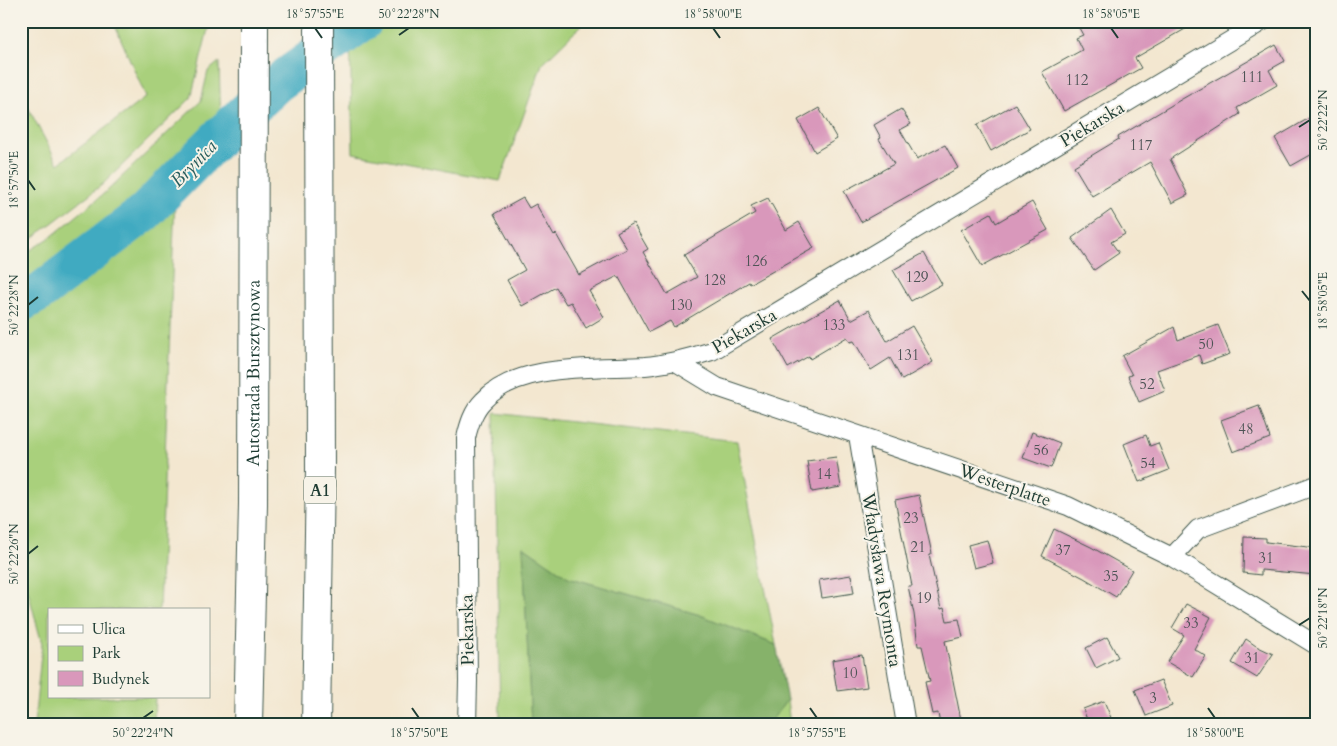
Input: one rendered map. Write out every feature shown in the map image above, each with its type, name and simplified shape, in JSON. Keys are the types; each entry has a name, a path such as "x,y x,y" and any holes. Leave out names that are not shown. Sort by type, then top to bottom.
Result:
{"highway":[{"name":"Autostrada Bursztynowa","path":"248,725 253,522 254,21"},
{"name":"A1","path":"316,725 320,469 319,21"}],"street":[{"name":"Piekarska","path":"467,725 466,438 471,418 484,400 502,386 522,378 567,369 645,366 676,362 712,351 1263,21"},
{"name":"Westerplatte","path":"676,362 717,387 1068,506 1172,557 1316,645"},
{"name":"Władysława Reymonta","path":"858,435 906,725"},
{"path":"1172,557 1198,529 1316,485"}],"green space":[{"path":"113,21 210,21 191,98 103,184 21,247 21,94 58,164 146,97"},
{"path":"374,21 586,21 542,64 500,181 353,153 350,38"},
{"path":"219,62 221,125 137,203 56,267 21,289 21,256 51,237 107,191 201,101 208,71"},
{"path":"175,201 159,608 48,608 48,698 155,698 154,725 34,725 42,644 21,565 21,320 97,268"},
{"path":"495,413 737,441 776,645 700,615 568,577 523,546 531,725 500,725"},
{"path":"523,546 568,577 700,615 776,645 787,700 768,725 531,725"},
{"path":"787,700 790,725 768,725 770,721"}],"building":[{"path":"1075,21 1199,21 1135,58 1141,68 1064,111 1042,72 1082,50 1076,38 1083,35"},
{"path":"1276,45 1285,61 1269,70 1277,85 1237,108 1240,114 1170,159 1188,195 1172,203 1150,162 1092,196 1074,166 1119,139 1118,137"},
{"path":"1015,104 1030,129 991,151 977,125"},
{"path":"819,108 837,139 815,152 798,120"},
{"path":"901,109 911,124 900,130 917,159 945,145 958,168 861,222 844,191 894,164 879,139 881,138 874,125"},
{"path":"1316,114 1316,152 1291,166 1275,138"},
{"path":"523,198 529,208 536,204 554,236 556,234 579,275 627,249 617,232 633,223 648,249 643,252 667,294 697,277 684,255 755,213 751,206 768,198 786,230 799,222 814,248 750,284 749,282 674,327 670,321 649,332 618,276 589,291 604,317 586,328 571,302 566,304 556,287 522,306 507,280 525,270 494,214"},
{"path":"1032,202 1048,230 982,266 961,230 991,213 996,223"},
{"path":"1111,210 1125,234 1111,242 1119,253 1094,270 1072,238"},
{"path":"924,253 942,284 911,301 893,270"},
{"path":"840,300 851,320 869,310 887,341 912,326 933,362 902,380 890,358 871,370 854,341 850,342 847,337 810,359 809,356 788,368 772,339"},
{"path":"1218,325 1230,354 1202,364 1199,355 1157,370 1165,391 1139,402 1128,376 1132,375 1122,356 1174,327 1178,340"},
{"path":"1259,406 1270,438 1233,452 1221,420"},
{"path":"1032,432 1060,443 1051,468 1023,458"},
{"path":"1146,435 1150,446 1158,443 1169,470 1139,482 1124,444"},
{"path":"836,457 841,487 812,492 807,461"},
{"path":"919,495 932,554 929,555 941,609 944,608 947,621 959,619 963,637 945,641 962,725 940,725 938,713 932,714 925,682 930,681 922,646 918,646 908,586 912,586 895,500"},
{"path":"1054,529 1132,570 1116,597 1042,556"},
{"path":"1244,537 1266,538 1266,542 1316,548 1316,575 1261,570 1261,575 1243,573"},
{"path":"987,540 993,563 974,568 968,545"},
{"path":"851,575 854,593 822,598 819,580"},
{"path":"1186,604 1211,617 1194,649 1206,656 1193,677 1167,662 1184,635 1172,628"},
{"path":"1107,637 1118,657 1096,668 1086,648"},
{"path":"1246,639 1273,654 1257,678 1232,663"},
{"path":"862,655 867,687 837,691 832,660"},
{"path":"1161,680 1172,706 1146,716 1135,690"},
{"path":"1104,701 1114,725 1089,725 1083,709"}],"waterway":[{"name":"Brynica","path":"21,303 39,293 144,213 221,135 276,84 364,21"}]}
